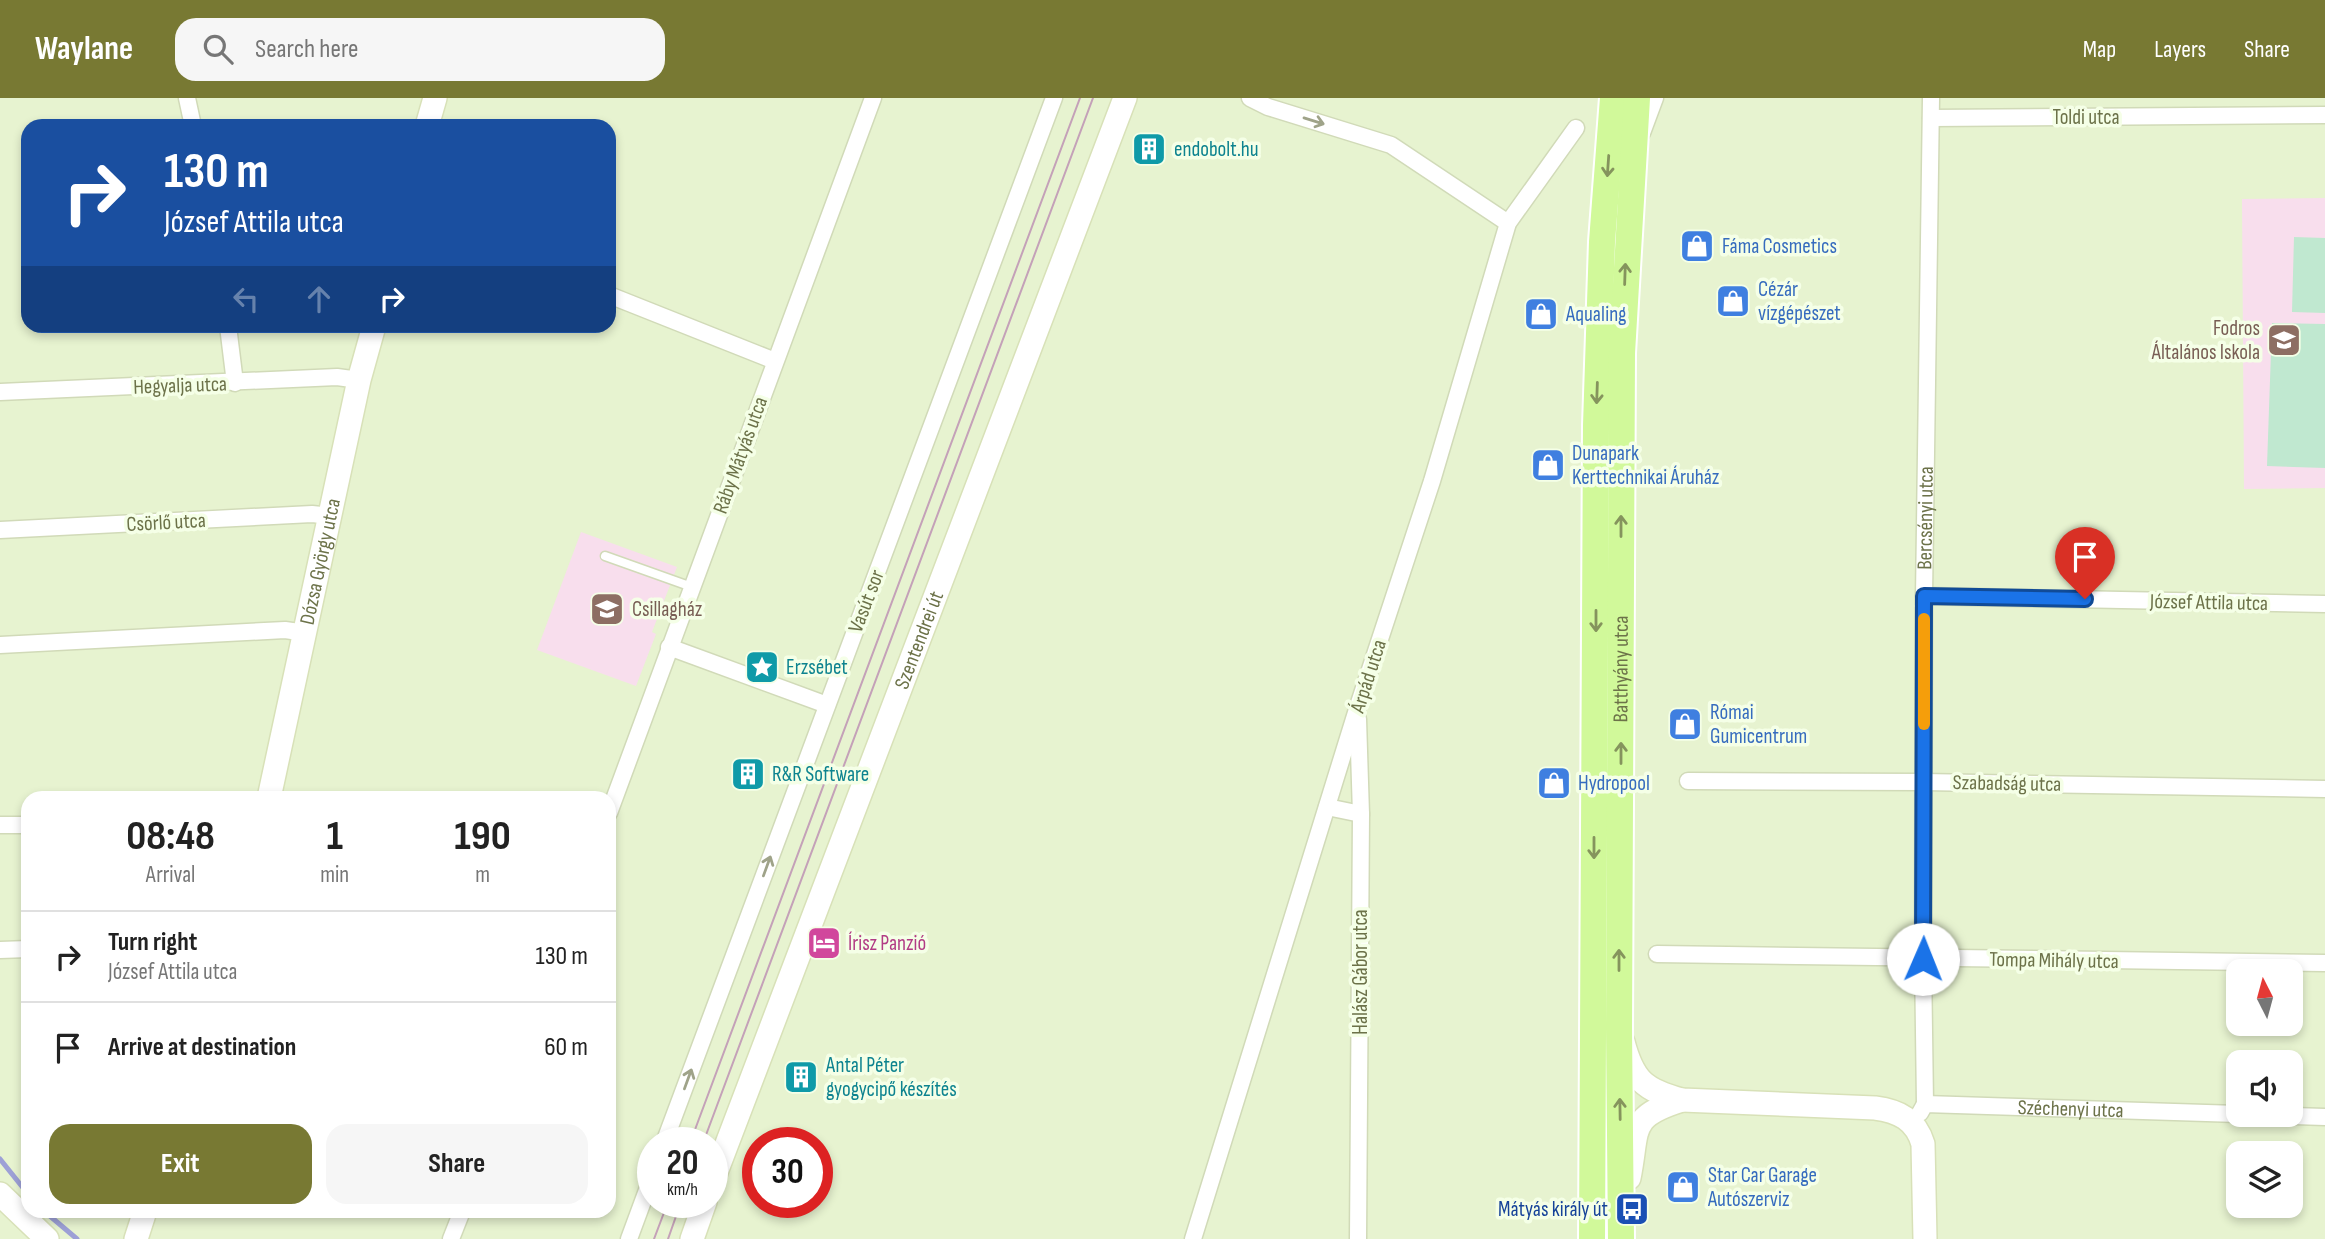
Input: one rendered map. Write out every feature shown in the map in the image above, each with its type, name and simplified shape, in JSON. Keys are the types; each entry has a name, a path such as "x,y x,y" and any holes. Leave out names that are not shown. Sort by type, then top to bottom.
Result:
{"main road":[{"name":"Batthyány utca","path":"1592,1239 1596,426 1602,242 1613,98"},
{"name":"Batthyány utca","path":"1621,1239 1619,1028 1622,353 1637,98"}],"street":[{"path":"187,98 192,119"},
{"path":"429,119 435,98"},
{"name":"Ráby Mátyás utca","path":"616,794 873,98"},
{"name":"Vasút sor","path":"670,1127 1054,98"},
{"name":"Szentendrei út","path":"728,1141 1125,98"},
{"path":"1250,98 1268,107 1391,145 1508,223"},
{"path":"1633,158 1655,98"},
{"name":"Bercsényi utca","path":"1925,1104 1924,596 1931,98"},
{"name":"Toldi utca","path":"1931,118 2325,115"},
{"name":"Árpád utca","path":"1193,1239 1326,807 1432,481 1508,223 1576,128"},
{"path":"616,298 775,360"},
{"path":"229,333 235,383"},
{"name":"Dózsa György utca","path":"271,791 359,380 372,333"},
{"name":"Hegyalja utca","path":"0,392 337,377 359,380"},
{"name":"Csörlő utca","path":"0,530 312,514 331,516"},
{"name":"József Attila utca","path":"1924,596 2325,604"},
{"path":"0,645 285,630 306,633"},
{"path":"669,647 827,705"},
{"name":"Halász Gábor utca","path":"1358,706 1361,814 1358,1239"},
{"name":"Szabadság utca","path":"1688,781 2325,789"},
{"path":"1326,807 1361,814"},
{"path":"0,825 21,825"},
{"path":"0,950 21,949"},
{"name":"Tompa Mihály utca","path":"1657,954 2325,963"},
{"path":"1619,1028 1628,1060 1644,1085 1657,1093 1682,1100 1875,1108 1892,1110 1905,1117 1917,1130 1923,1144 1925,1239"},
{"path":"1621,1202 1638,1127 1646,1114 1682,1100"},
{"path":"1917,1130 1925,1104"},
{"name":"Széchenyi utca","path":"1925,1104 2226,1114"},
{"path":"2303,1116 2325,1117"},
{"path":"0,1194 21,1214"},
{"path":"629,1239 637,1217"},
{"path":"25,1218 47,1239"},
{"path":"136,1239 143,1218"},
{"path":"451,1239 459,1218"},
{"path":"691,1239 699,1218"}],"lane":[{"path":"605,556 692,587"}],"shaded area":[{"path":"0,98 2325,98 2325,1239 0,1239"},
{"name":"Fodros Általános Iskola","path":"2325,198 2325,488 2244,489 2242,199"},
{"path":"2294,237 2325,238 2325,313 2292,312"},
{"path":"2272,323 2325,324 2325,468 2267,466"},
{"name":"Csillagház","path":"581,532 677,567 652,632 656,634 636,686 537,650"}],"waterway":[{"path":"0,1159 21,1185"},
{"path":"52,1218 77,1239"}],"tram line":[{"path":"696,1127 1080,98"},
{"path":"709,1127 1093,98"},
{"path":"654,1239 662,1218"},
{"path":"668,1239 675,1218"}],"slow traffic":[{"path":"1924,619 1924,724"}],"place":[{"name":"endobolt.hu","path":"1149,149"},
{"name":"Fáma Cosmetics","path":"1697,246"},
{"name":"Cézár vízgépészet","path":"1733,301"},
{"name":"Aqualing","path":"1541,314"},
{"name":"Fodros Általános Iskola","path":"2284,340"},
{"name":"Dunapark Kerttechnikai Áruház","path":"1548,465"},
{"name":"Csillagház","path":"607,609"},
{"name":"Erzsébet","path":"762,667"},
{"name":"Római Gumicentrum","path":"1685,724"},
{"name":"R&R Software","path":"748,774"},
{"name":"Hydropool","path":"1554,783"},
{"name":"Írisz Panzió","path":"824,943"},
{"name":"Antal Péter gyogycipő készítés","path":"801,1077"},
{"name":"Star Car Garage Autószerviz","path":"1683,1187"},
{"name":"Mátyás király út","path":"1632,1209"}],"route":[{"path":"1923,959 1924,596 2085,599"}]}
